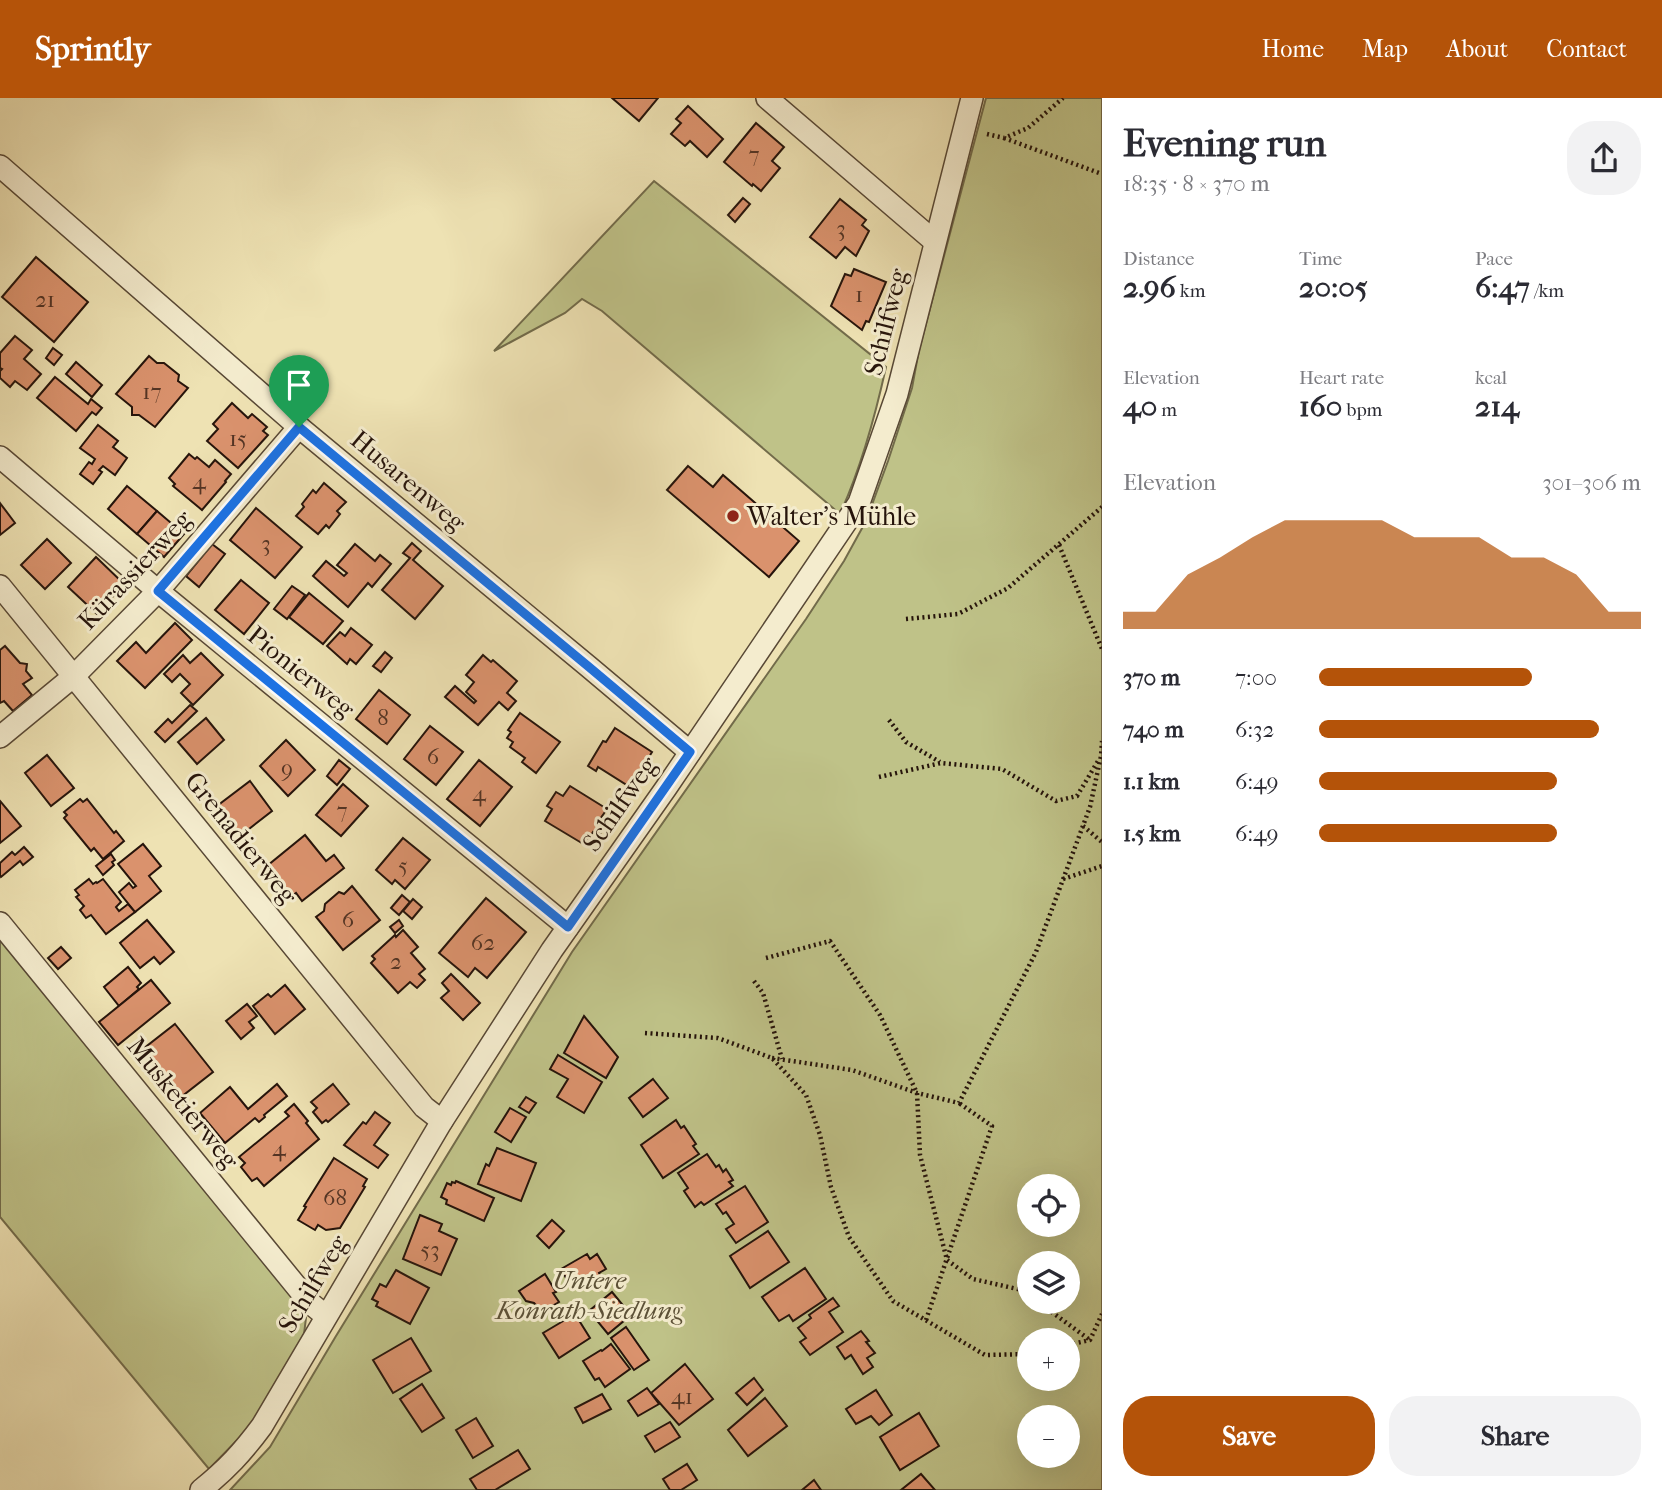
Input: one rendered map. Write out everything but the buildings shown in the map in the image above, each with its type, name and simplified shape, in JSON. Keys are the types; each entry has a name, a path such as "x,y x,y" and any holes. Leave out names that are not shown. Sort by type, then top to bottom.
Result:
{"street":[{"path":"766,98 934,241"},
{"name":"Schilfweg","path":"201,1490 225,1472 262,1426 442,1121 568,927 859,503 897,394 972,98"},
{"name":"Husarenweg","path":"0,166 299,427 690,752"},
{"name":"Kürassierweg","path":"0,737 74,676 158,591 299,427"},
{"name":"Pionierweg","path":"0,457 158,591 568,927"},
{"name":"Grenadierweg","path":"0,586 424,1107 442,1121"},
{"name":"Musketierweg","path":"0,923 310,1303 326,1316"}],"path":[{"path":"1004,138 1028,128 1063,98"},
{"path":"964,127 1004,138 1102,174"},
{"path":"906,619 958,614 1008,588 1102,507"},
{"path":"1059,544 1102,649"},
{"path":"889,720 906,742 941,763"},
{"path":"959,1103 1036,952 1090,807 1102,755 1102,741"},
{"path":"879,777 941,763 1002,769 1056,802 1077,796 1102,755"},
{"path":"1083,826 1102,842"},
{"path":"1063,879 1102,866"},
{"path":"766,958 830,941 880,1015 917,1093 920,1155 947,1260 973,1279 1017,1289"},
{"path":"754,981 763,992 782,1059"},
{"path":"645,1034 718,1038 772,1058 852,1070 917,1093 959,1103 992,1126 926,1320"},
{"path":"772,1058 806,1095 820,1135 831,1187 849,1237 893,1301 985,1355 1017,1354"},
{"path":"1054,1314 1090,1340"},
{"path":"1090,1340 1102,1314"},
{"path":"1080,1342 1090,1340"}],"green space":[{"name":"Untere Konrath-Siedlung","path":"986,98 1102,98 1102,1490 230,1490 270,1447 572,952 844,561 866,521 912,388 919,350"},
{"path":"654,181 886,367 867,442 840,514 602,311 582,299 565,313 494,351"},
{"path":"0,939 297,1303 306,1318 304,1334 269,1397 247,1430 209,1469 0,1217"}],"place":[{"name":"Walter's Mühle","path":"733,516"}],"route":[{"path":"299,427 690,752 568,927 158,591 299,427"}]}
